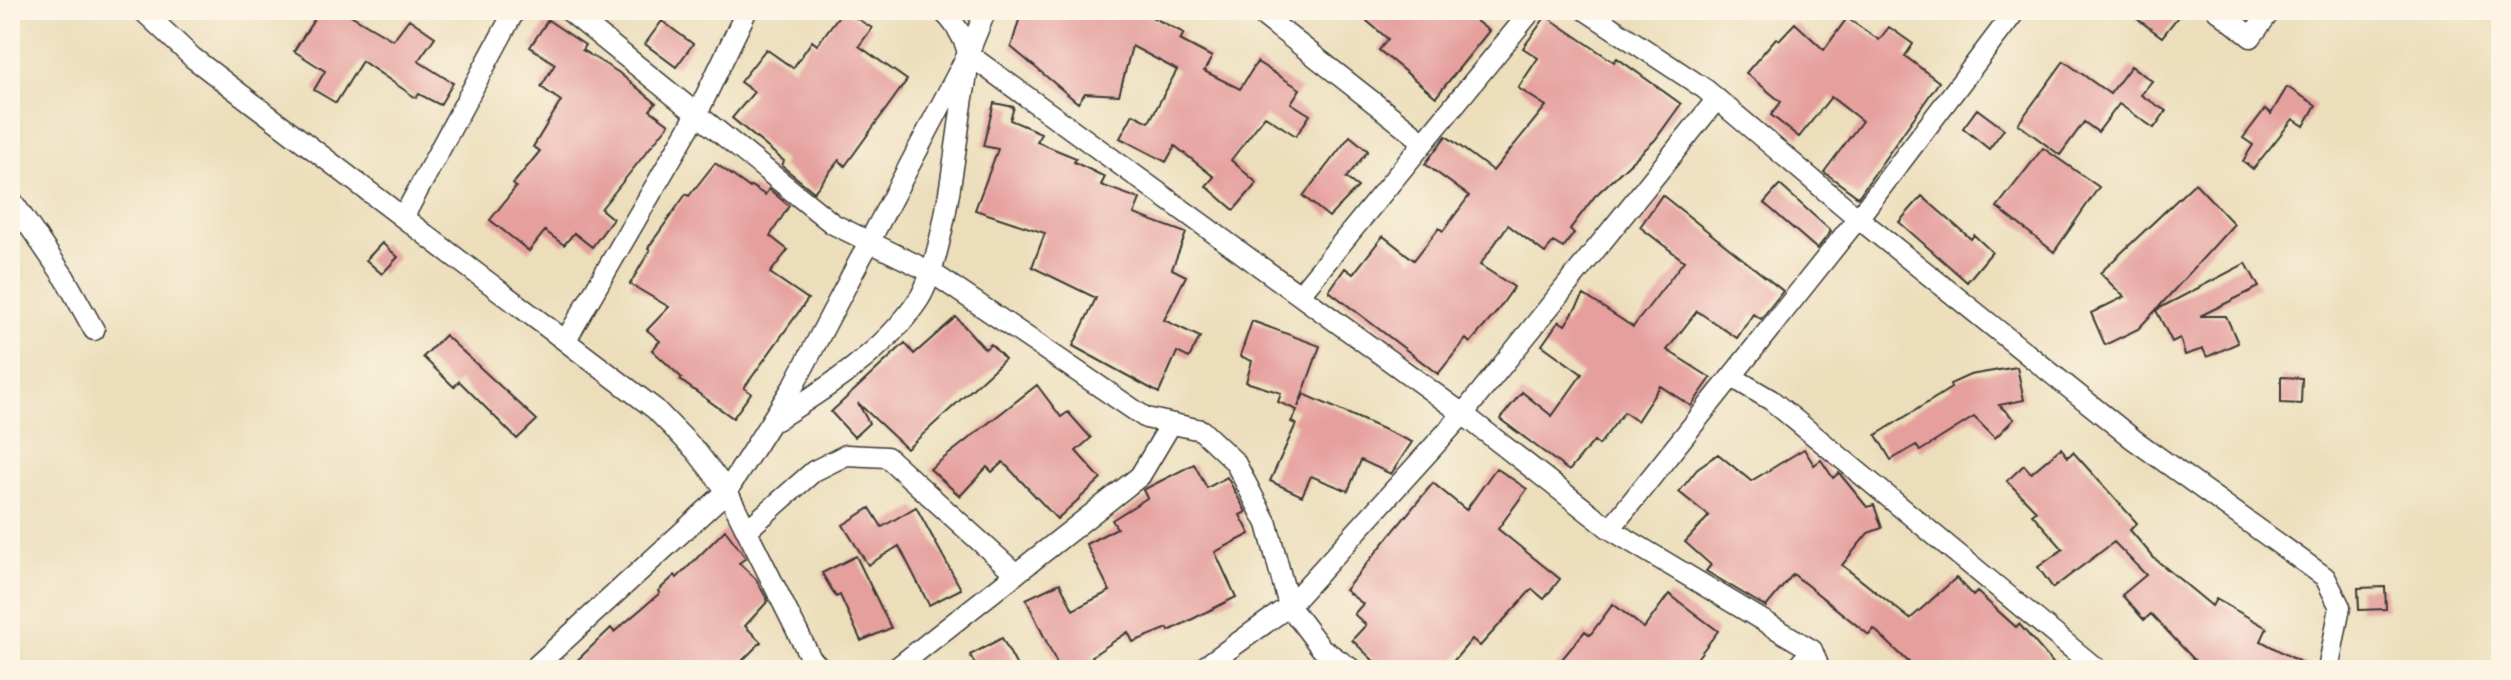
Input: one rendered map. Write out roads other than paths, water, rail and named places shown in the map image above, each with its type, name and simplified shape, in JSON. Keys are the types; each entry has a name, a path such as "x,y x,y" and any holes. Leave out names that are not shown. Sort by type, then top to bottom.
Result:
{"street":[{"path":"142,10 193,58 655,409 696,451 727,491 813,666"},
{"path":"404,216 515,10"},
{"path":"568,10 833,224 931,272 1146,418 1201,430 1235,462 1267,524 1289,606 1321,648 1353,670"},
{"path":"566,340 697,114 747,10"},
{"path":"941,10 951,18 968,54 1463,414 1610,529 1812,650 1820,670"},
{"path":"532,670 727,491 794,385 968,54 986,10"},
{"path":"1256,10 1424,142"},
{"path":"1300,294 1532,10"},
{"path":"1585,10 1717,99 1858,218 2133,439 2325,577 2340,607 2328,670"},
{"path":"1610,529 1858,218 2016,10"},
{"path":"2217,10 2251,37 2271,10"},
{"path":"769,425 821,392 893,333 920,298 931,272 953,168 968,54"},
{"path":"1200,670 1289,606 1463,414 1717,99"},
{"path":"10,198 65,278 94,330"},
{"path":"1732,377 1771,400 2098,670"},
{"path":"894,670 1140,476 1171,424"},
{"path":"747,530 814,471 846,455 887,457 1016,574"},
{"path":"1795,670 1812,650"}]}
